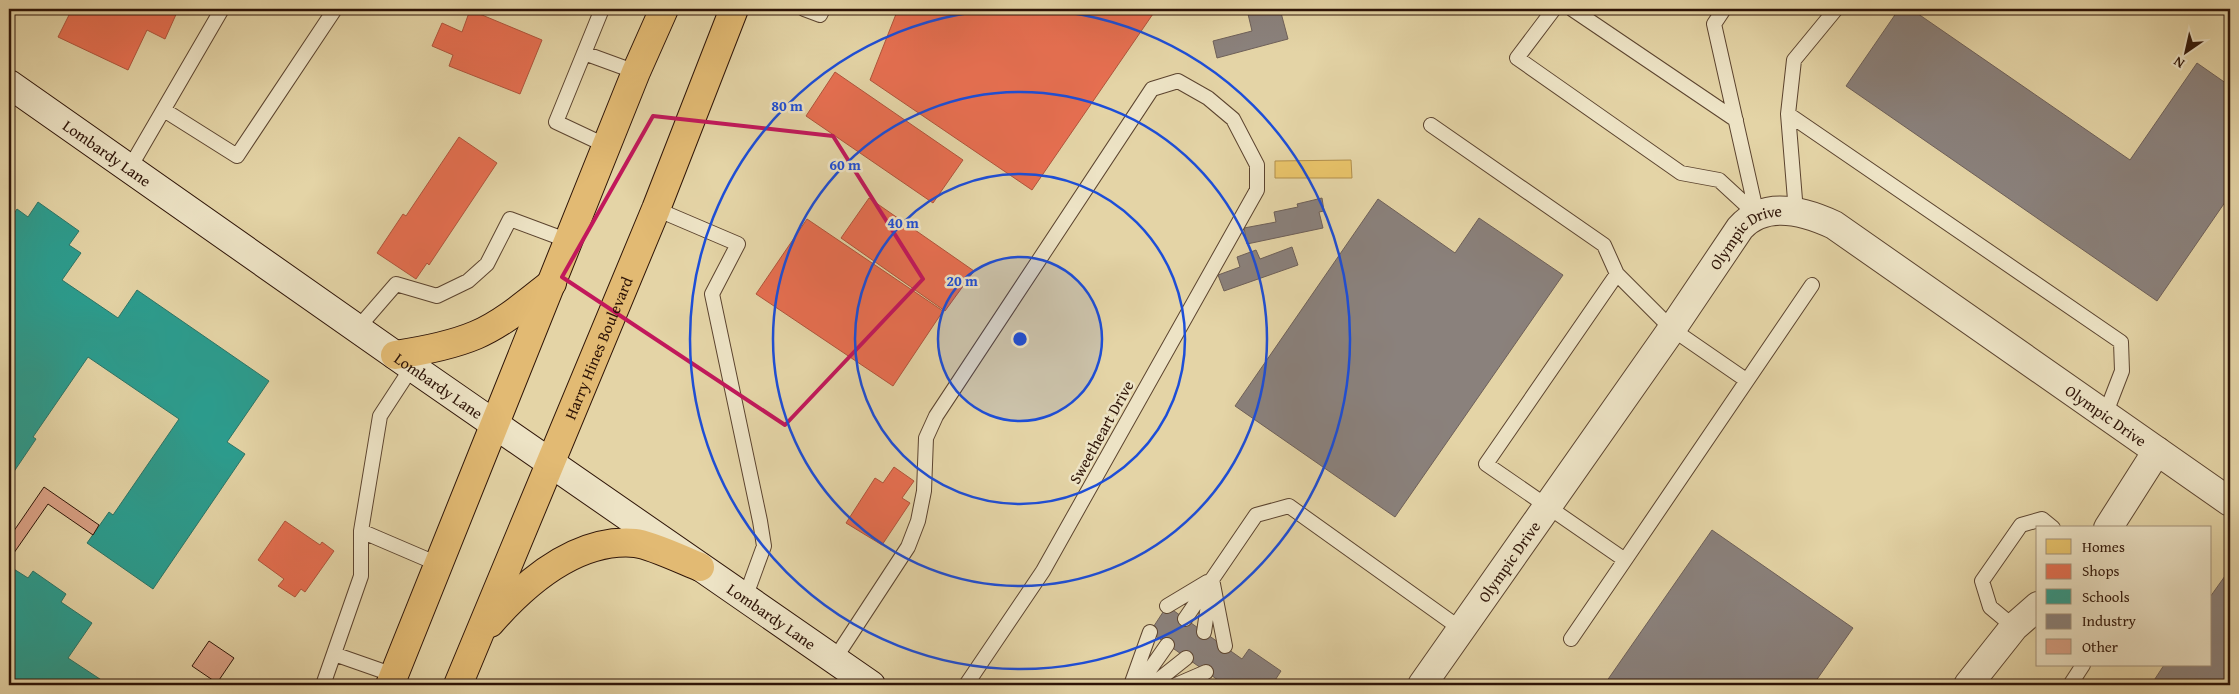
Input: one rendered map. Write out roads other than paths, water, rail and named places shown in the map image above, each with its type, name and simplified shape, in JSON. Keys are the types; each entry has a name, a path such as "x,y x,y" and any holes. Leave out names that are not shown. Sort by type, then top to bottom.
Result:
{"main road":[{"path":"392,680 496,425 636,72 664,9"},
{"name":"Harry Hines Boulevard","path":"458,685 656,209 734,9"},
{"path":"403,361 478,334 519,309 553,282"},
{"path":"479,636 506,604 533,581 562,561 583,550 602,545 636,543 700,567"}],"street":[{"name":"Lombardy Lane","path":"9,84 357,329 872,685"},
{"name":"Olympic Drive","path":"1422,685 1672,329 1740,228 1747,220 1757,215 1780,210 1796,212 1811,214 1834,225 2230,502"},
{"path":"2109,526 2157,451"},
{"path":"1968,685 2014,626 2036,608"}],"lane":[{"path":"129,169 222,9"},
{"path":"164,110 238,156 335,9"},
{"path":"602,9 556,122 607,146"},
{"path":"804,9 820,15 823,9"},
{"path":"1554,9 1517,58 1681,173 1719,180 1757,215"},
{"path":"1572,9 1736,120"},
{"path":"1724,9 1714,24 1757,215"},
{"path":"1796,212 1788,114 1794,60 1836,9"},
{"path":"584,53 636,72"},
{"name":"Sweetheart Drive","path":"834,660 908,547 918,521 924,491 926,438 936,416 1152,89 1178,81 1208,98 1233,119 1257,165 1258,190 1043,571 966,685"},
{"path":"1788,114 2121,342 2122,371 2105,415"},
{"path":"1431,125 1604,245 1617,274 1672,329 1746,380"},
{"path":"656,209 738,244 712,294 764,546 745,598"},
{"path":"357,329 396,284 437,296 468,282 487,264 510,219 570,240"},
{"path":"1617,274 1486,464 1625,560"},
{"path":"1571,639 1812,285"},
{"path":"322,685 361,576 360,531 380,416 403,361"},
{"path":"1185,618 1256,515 1289,506 1462,629"},
{"path":"2014,626 1990,607 1982,581 2021,525 2042,519 2051,526"},
{"path":"360,531 438,564"},
{"path":"1167,606 1212,579"},
{"path":"1204,632 1212,579"},
{"path":"1212,579 1224,646"},
{"path":"1131,685 1150,632"},
{"path":"1139,685 1167,645"},
{"path":"334,654 392,680"},
{"path":"1152,685 1186,658"},
{"path":"2070,685 2082,666"},
{"path":"1176,685 1206,672"}]}
